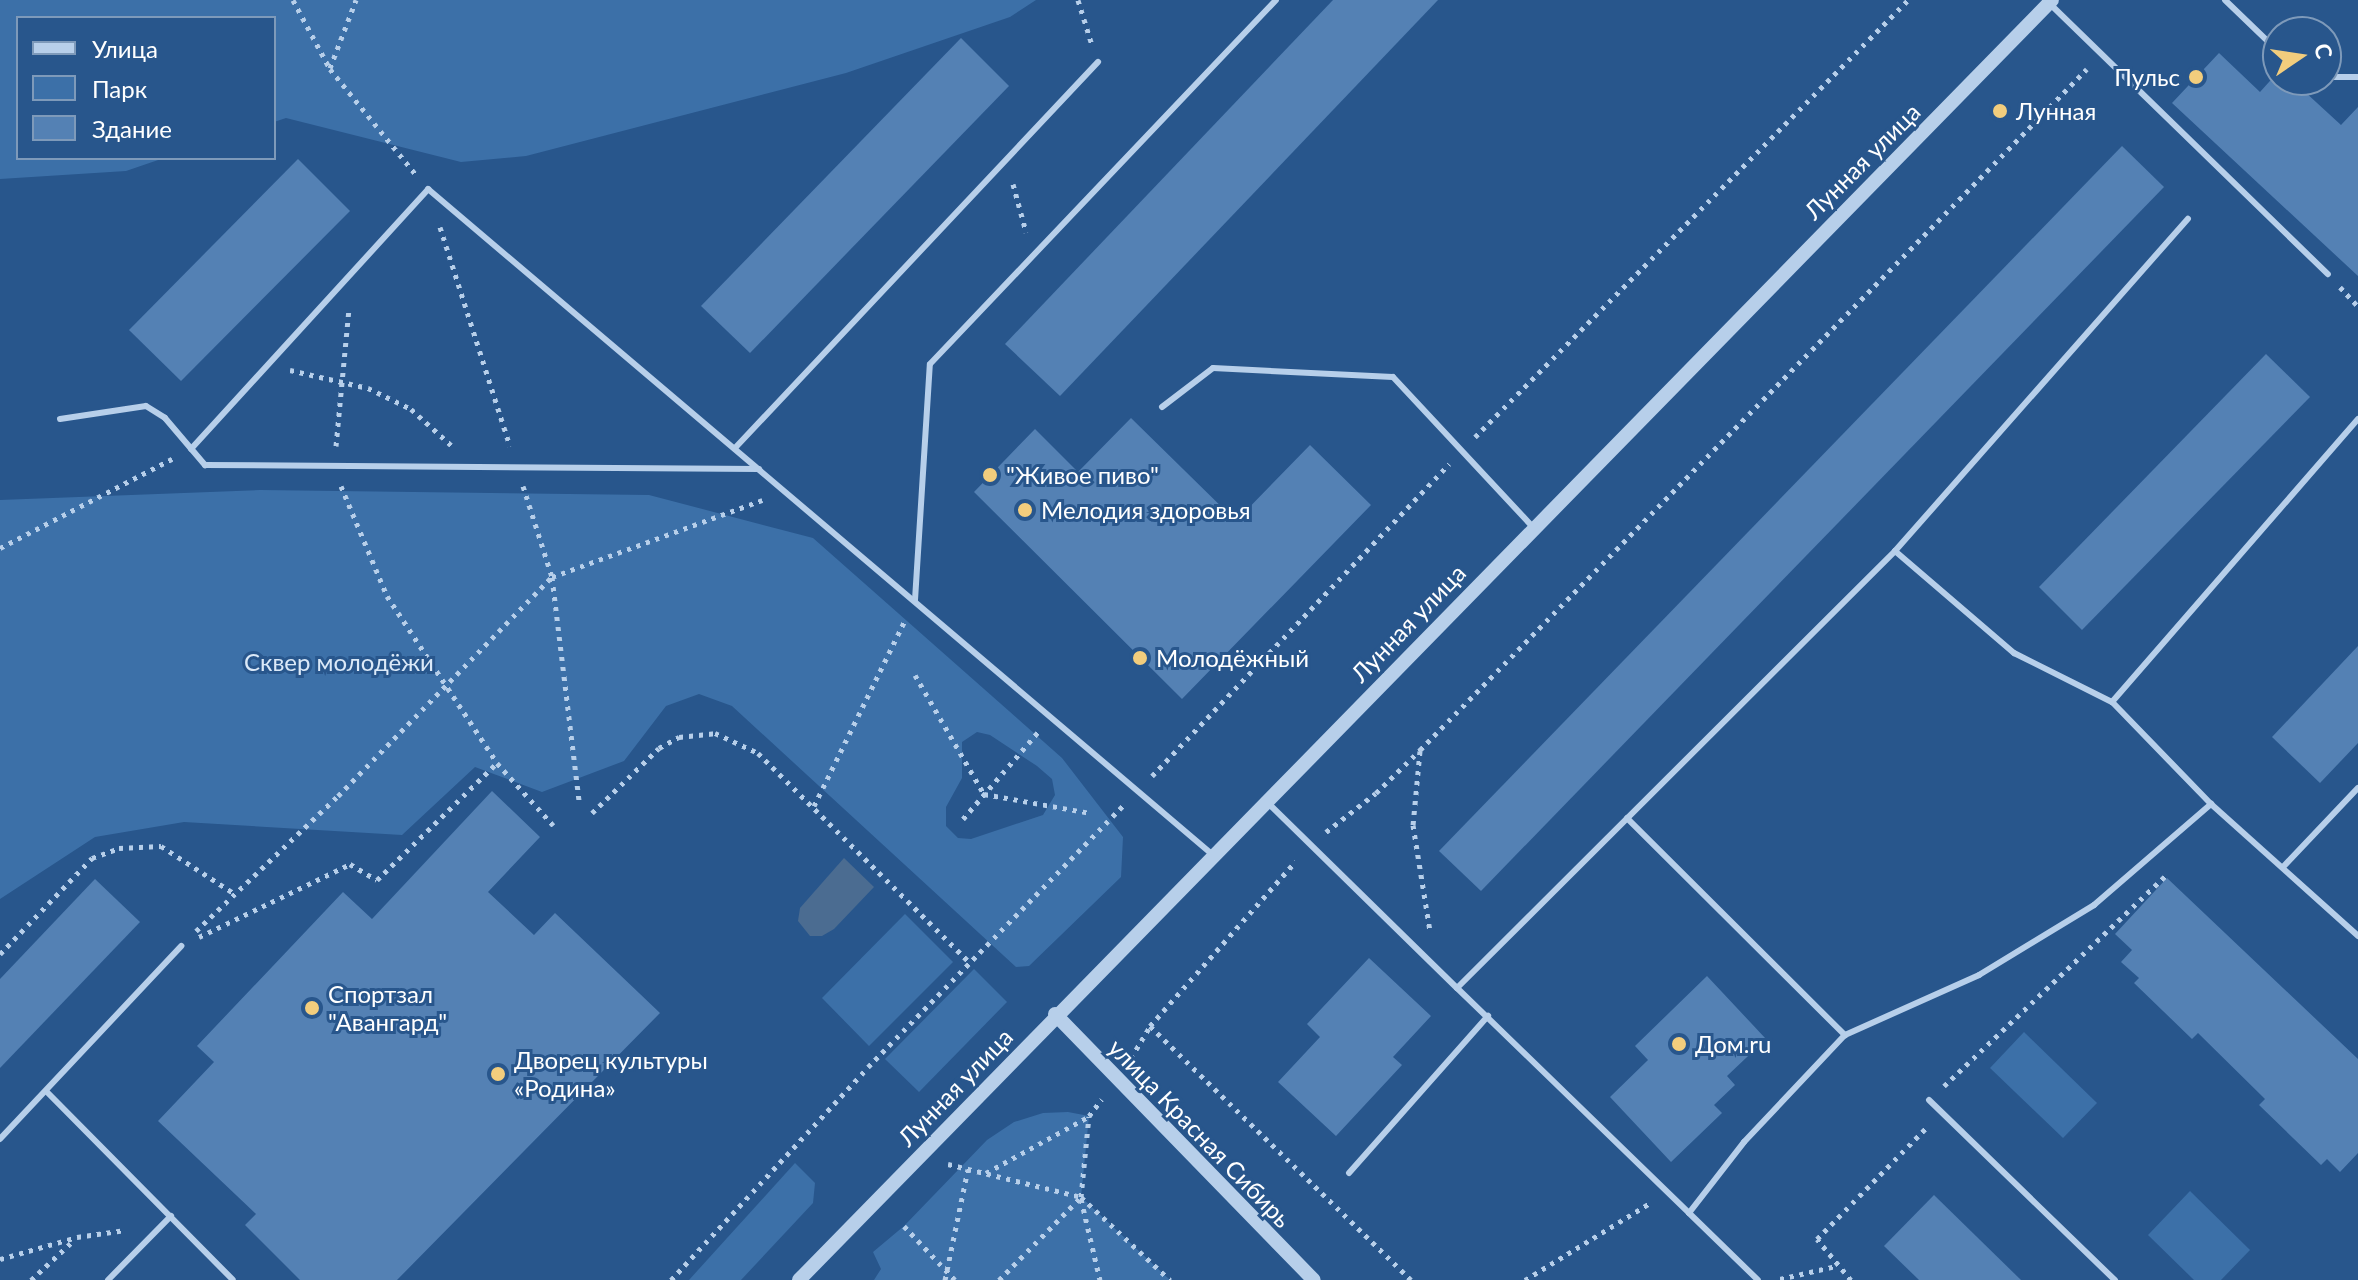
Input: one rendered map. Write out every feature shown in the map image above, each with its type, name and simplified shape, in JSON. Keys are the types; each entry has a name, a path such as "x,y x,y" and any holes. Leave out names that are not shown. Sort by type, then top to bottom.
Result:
{"street":[{"name":"Лунная улица","path":"799,1280 1055,1014 2050,2"},
{"name":"улица Красная Сибирь","path":"1055,1014 1314,1280"}],"lane":[{"path":"915,600 930,364 1276,0"},
{"path":"2225,0 2262,36"},
{"path":"2050,2 2328,274"},
{"path":"735,448 1098,62"},
{"path":"191,449 428,189 1139,789 1213,855"},
{"path":"1457,988 1895,551 2188,219"},
{"path":"1162,407 1213,368 1393,377 1533,527"},
{"path":"60,419 146,406 165,418 205,465 759,469"},
{"path":"2112,702 2358,419"},
{"path":"1895,551 2014,653 2112,702 2211,804 2358,936"},
{"path":"2283,867 2358,788"},
{"path":"1266,801 1758,1280"},
{"path":"1689,1213 1744,1142 1845,1035 1979,975 2094,905 2211,804"},
{"path":"1627,818 1845,1035"},
{"path":"0,1139 181,946"},
{"path":"1349,1173 1488,1016"},
{"path":"47,1092 233,1280"},
{"path":"1929,1100 2115,1280"},
{"path":"108,1280 171,1216"}],"path":[{"path":"293,0 330,69 428,189"},
{"path":"330,69 356,0"},
{"path":"1078,0 1098,62"},
{"path":"671,1280 1461,451 1908,0"},
{"path":"986,1173 1089,1116 1117,1081 1150,1026 1311,844 1376,793 1420,750 2102,54"},
{"path":"1006,159 1032,255"},
{"path":"352,272 334,467 387,596 448,684 497,763 553,825"},
{"path":"265,368 342,380 368,388 411,409 479,469"},
{"path":"0,548 191,449"},
{"path":"181,946 448,684 552,577 786,491"},
{"path":"814,806 915,600"},
{"path":"915,675 984,794 1091,813"},
{"path":"963,819 1041,728"},
{"path":"592,813 659,748 679,737 715,733 758,753 970,963"},
{"path":"1420,750 1413,825 1435,965"},
{"path":"181,946 350,864 377,880 497,763"},
{"path":"0,954 92,858 119,848 161,846 235,894"},
{"path":"1929,1100 2169,872"},
{"path":"1150,1026 1411,1280"},
{"path":"1851,1280 1836,1266 1817,1239 1941,1112"},
{"path":"1089,1116 1081,1197 1100,1280"},
{"path":"920,1157 1081,1197 1170,1280"},
{"path":"945,1280 968,1169"},
{"path":"1525,1280 1668,1192"},
{"path":"999,1280 1081,1197"},
{"path":"0,1259 77,1237 162,1225"},
{"path":"904,1226 955,1280"},
{"path":"31,1280 77,1237"},
{"path":"1775,1280 1836,1266"}],"green space":[{"path":"0,0 1036,0 1010,17 846,73 526,156 461,162 286,118 276,121 276,16 16,16 16,160 158,160 126,171 0,179"},
{"name":"Сквер молодёжи","path":"260,490 649,495 813,538 1062,758 1123,837 1121,877 1029,966 1016,967 732,706 699,694 666,706 624,761 542,792 475,767 402,835 184,822 95,837 0,899 0,500","holes":["977,732 990,735 1052,779 1055,795 1043,815 971,839 958,838 946,826 946,807 962,778 962,742"]},
{"path":"905,914 953,962 869,1046 822,998"},
{"path":"974,969 1007,1002 919,1092 885,1059"},
{"path":"2024,1032 2097,1103 2063,1138 1990,1068"},
{"path":"1068,1112 1089,1116 1081,1197 1170,1280 874,1280 881,1269 873,1252 904,1226 987,1140 1014,1122 1043,1113"},
{"path":"795,1163 815,1183 813,1203 741,1280 689,1280"},
{"path":"2190,1191 2250,1250 2221,1280 2194,1280 2148,1235"}],"shaded area":[{"path":"844,858 874,887 834,929 822,936 810,936 798,921 800,908"}],"building":[{"path":"1333,0 1438,0 1060,396 1005,344"},
{"path":"961,38 1009,86 750,353 701,306"},
{"path":"2219,53 2260,92 2262,90 2262,96 2309,96 2341,125 2358,107 2358,276 2172,103"},
{"path":"2122,146 2164,187 1481,891 1439,851"},
{"path":"298,159 350,211 181,381 129,330"},
{"path":"2266,354 2310,397 2082,630 2039,587"},
{"path":"1131,418 1236,521 1310,445 1371,505 1182,699 974,492 1035,429 1078,472"},
{"path":"2358,646 2358,743 2320,783 2272,737"},
{"path":"492,791 540,837 488,892 534,935 555,913 660,1013 397,1280 300,1280 245,1225 256,1214 158,1121 214,1062 197,1046 343,892 372,919"},
{"path":"2167,878 2358,1059 2358,1153 2340,1172 2327,1159 2321,1165 2259,1105 2265,1099 2198,1033 2192,1039 2134,983 2139,978 2121,962 2132,950 2115,934"},
{"path":"95,879 140,922 0,1068 0,979"},
{"path":"1369,958 1431,1016 1393,1057 1402,1065 1336,1136 1278,1082 1320,1037 1307,1024"},
{"path":"1707,976 1766,1039 1727,1076 1735,1085 1714,1105 1722,1113 1671,1162 1610,1097 1648,1060 1635,1046"},
{"path":"1934,1195 2021,1280 1919,1280 1884,1246"}],"place":[{"name":"Пульс","path":"2196,77"},
{"name":"Лунная","path":"2000,111"},
{"name":"\"Живое пиво\"","path":"990,475"},
{"name":"Мелодия здоровья","path":"1025,510"},
{"name":"Молодёжный","path":"1140,658"},
{"name":"Спортзал \"Авангард\"","path":"312,1008"},
{"name":"Дом.ru","path":"1679,1044"},
{"name":"Дворец культуры «Родина»","path":"498,1074"}]}
